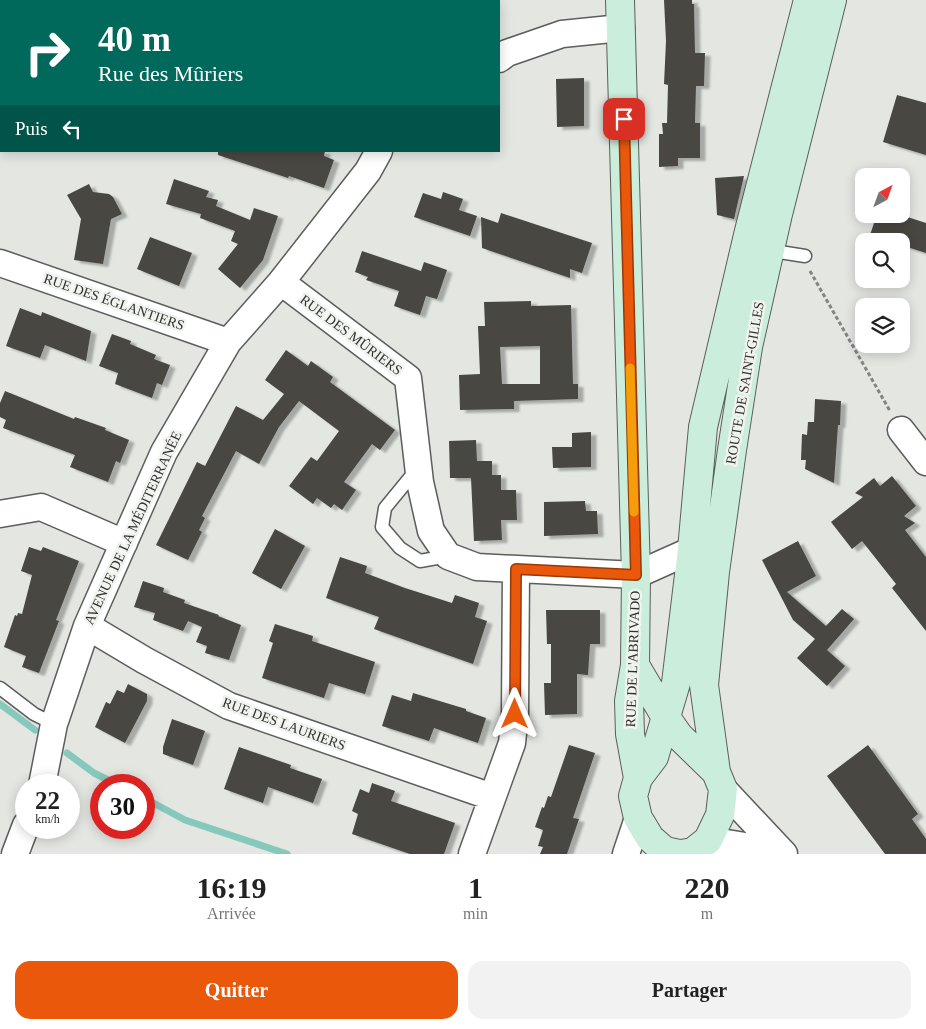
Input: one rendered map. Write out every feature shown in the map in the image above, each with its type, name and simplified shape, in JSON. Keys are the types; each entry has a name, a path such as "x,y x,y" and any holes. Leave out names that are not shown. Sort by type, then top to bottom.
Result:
{"main road":[{"name":"RUE DE L'ABRIVADO","path":"620,0 636,575 635,665 629,701 630,734 638,778"},
{"name":"ROUTE DE SAINT-GILLES","path":"715,774 704,685 715,572 748,347 757,249 808,0"},
{"name":"ROUTE DE SAINT-GILLES","path":"654,757 676,683 692,550 703,427 832,0"},
{"path":"635,665 679,736 715,774 720,814 693,851 665,850 646,837 633,796 638,778 654,757 671,754 688,756 715,774"}],"street":[{"path":"500,58 508,53 562,34 621,28"},
{"name":"AVENUE DE LA MÉDITERRANÉE","path":"44,774 54,724 87,626 164,452 228,342 281,282 368,172 378,152"},
{"name":"RUE DES ÉGLANTIERS","path":"0,263 228,342"},
{"name":"RUE DES MÛRIERS","path":"281,282 408,378 420,482 431,531 448,556"},
{"path":"901,430 926,462"},
{"path":"0,514 41,507 124,543"},
{"path":"448,556 477,567 636,575 692,550"},
{"path":"472,854 512,743 515,714 516,569"},
{"name":"RUE DES LAURIERS","path":"87,626 144,660 229,706 492,796"},
{"path":"715,774 784,854"},
{"path":"626,854 646,837"},
{"path":"14,854 20,839"},
{"path":"693,851 744,846 774,854"}],"lane":[{"path":"757,249 805,256"},
{"path":"418,467 385,508 382,527 400,548 420,561 448,556"},
{"path":"0,688 34,714 54,724"}],"path":[{"path":"805,256 808,269 901,430"}],"building":[{"path":"664,0 692,0 692,4 694,4 695,53 705,53 704,86 696,86 695,123 700,123 700,158 678,158 678,166 659,167 659,134 663,134 662,123 667,123 668,85 664,84 666,41"},
{"path":"584,78 584,126 557,127 556,79"},
{"path":"897,95 926,103 926,155 883,142"},
{"path":"218,152 325,152 324,156 334,160 324,188 218,155"},
{"path":"744,176 734,219 717,215 715,178"},
{"path":"174,179 209,191 206,197 218,200 216,206 250,220 254,208 278,216 263,260 240,288 218,269 238,244 231,241 235,231 200,218 201,214 166,204"},
{"path":"89,184 93,192 109,194 113,197 122,214 111,219 103,264 74,260 81,219 67,195"},
{"path":"443,192 463,199 459,210 477,216 470,236 414,217 423,193 441,199"},
{"path":"501,213 592,243 582,273 570,269 570,278 482,248 481,217 498,223"},
{"path":"910,218 926,223 926,253 910,248 910,233 871,233 874,223 910,223"},
{"path":"150,237 192,253 179,286 137,269"},
{"path":"362,251 421,271 424,262 447,270 437,299 426,296 420,315 394,306 399,291 366,280 368,277 355,272"},
{"path":"531,301 531,306 571,305 573,384 578,384 578,399 514,401 514,409 460,410 459,375 480,374 478,326 485,326 484,302","holes":["540,346 540,384 502,384 500,347"]},
{"path":"20,308 41,316 42,312 91,331 86,361 45,345 40,358 6,346"},
{"path":"112,334 131,341 130,344 156,355 154,359 170,365 162,385 157,383 152,398 115,384 118,373 99,366"},
{"path":"286,350 308,366 311,361 333,377 330,382 395,430 380,450 372,444 344,482 356,490 342,510 334,504 331,508 317,498 313,504 289,486 311,457 317,461 339,431 299,401 279,427 259,464 236,451 202,516 205,518 199,530 202,532 188,560 156,545 197,462 205,466 236,406 263,420 284,394 265,380"},
{"path":"5,391 74,419 75,417 106,428 105,430 129,440 120,463 116,461 108,482 70,467 75,455 3,428 6,420 0,417 0,403"},
{"path":"815,399 841,401 834,483 805,469 806,460 801,460 802,434 807,435 808,422 814,422"},
{"path":"591,432 591,467 553,468 552,447 572,447 572,433"},
{"path":"476,440 477,461 492,461 492,475 501,475 501,490 516,490 517,520 501,520 502,540 474,541 471,478 450,478 449,441"},
{"path":"892,476 916,506 904,516 915,523 905,530 926,557 926,631 892,588 896,584 862,541 852,549 831,522 863,497 855,493 874,478 880,486"},
{"path":"585,501 586,511 597,511 598,534 544,536 544,502"},
{"path":"275,529 305,546 281,589 252,573"},
{"path":"798,541 816,576 787,592 826,626 842,609 854,619 827,650 845,666 827,686 797,658 815,639 793,620 762,560"},
{"path":"29,547 41,551 43,547 79,561 56,620 59,621 39,673 22,667 26,656 4,647 15,615 17,616 18,613 22,614 32,575 21,571"},
{"path":"340,557 367,566 365,573 405,588 452,603 455,595 479,603 475,617 487,621 473,664 374,629 379,617 326,598"},
{"path":"143,581 164,588 163,592 185,600 184,603 241,625 229,660 205,653 207,646 196,642 202,627 188,621 183,631 153,620 155,613 134,607"},
{"path":"546,610 600,610 600,644 590,644 588,675 577,674 577,714 545,715 544,683 551,683 551,644 547,644"},
{"path":"275,624 313,636 312,641 375,662 365,694 329,683 324,698 262,678 273,643 269,641"},
{"path":"128,684 147,694 147,701 125,743 95,727 106,702 110,704 117,690 124,693"},
{"path":"413,693 466,709 466,711 486,718 478,743 434,728 429,741 382,726 392,695 411,701"},
{"path":"172,719 205,731 193,765 163,754 163,747"},
{"path":"569,745 595,753 573,818 579,819 567,854 540,854 543,847 538,846 543,830 535,827 542,807 544,808 548,796 551,797"},
{"path":"868,745 918,814 912,819 926,839 926,854 885,854 827,776"},
{"path":"239,747 291,765 290,768 322,779 313,803 268,787 263,803 224,789"},
{"path":"372,783 395,791 391,801 455,823 444,854 410,854 352,834 358,814 352,811 360,789 369,793"}],"waterway":[{"path":"0,704 35,730"},
{"path":"67,753 96,774"},
{"path":"155,804 185,820 287,854"}],"slow traffic":[{"path":"630,368 634,512"}],"route":[{"path":"515,714 516,569 636,575 624,119"}]}
